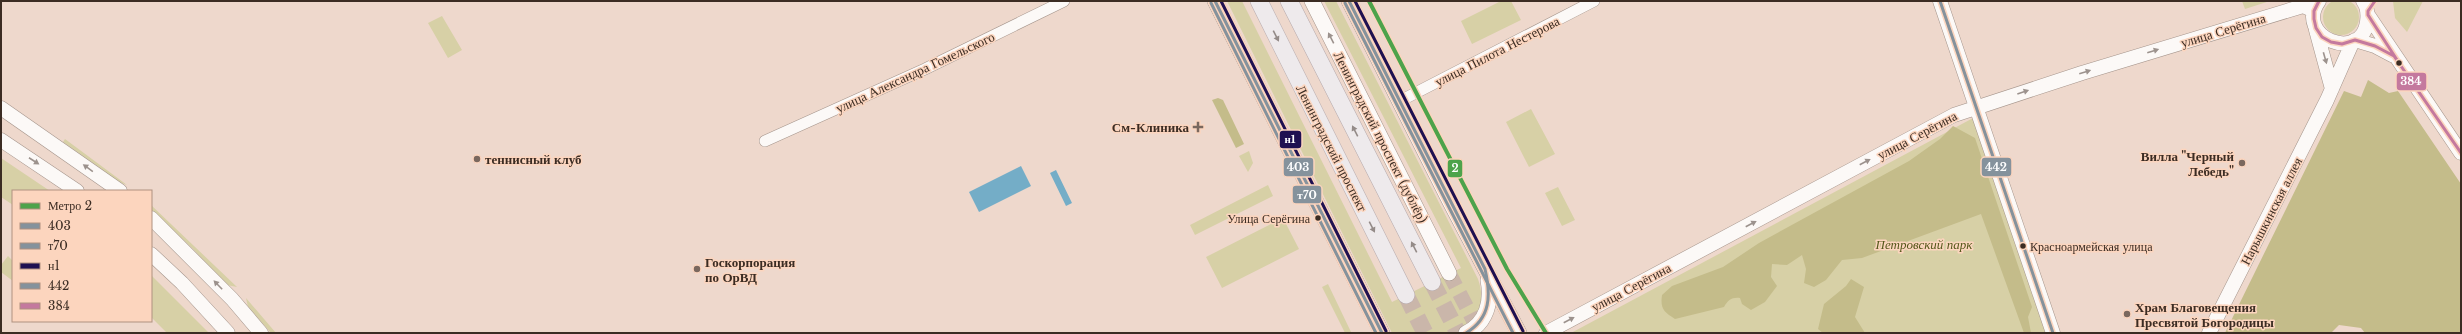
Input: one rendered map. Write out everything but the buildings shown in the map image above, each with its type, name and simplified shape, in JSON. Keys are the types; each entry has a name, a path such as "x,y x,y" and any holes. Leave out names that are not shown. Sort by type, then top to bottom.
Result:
{"main road":[{"path":"1216,1 1380,330"},
{"name":"Ленинградский проспект","path":"1259,1 1406,295"},
{"path":"1289,1 1432,282"},
{"name":"Ленинградский проспект (дублёр)","path":"1312,1 1449,273"},
{"path":"1349,1 1519,333"},
{"path":"1466,333 1478,325 1488,309 1490,294 1486,269"}],"street":[{"name":"улица Александра Гомельского","path":"765,141 924,69 1064,1"},
{"name":"улица Пилота Нестерова","path":"1400,101 1594,1"},
{"path":"1940,1 2053,333"},
{"name":"улица Серёгина","path":"1546,333 1954,115 1975,106 1991,103 2082,73 2303,6 2316,6"},
{"path":"2316,6 2316,28 2332,89"},
{"path":"2368,7 2394,56 2461,152"},
{"name":"Нарышкинская аллея","path":"2209,333 2332,89 2354,41 2366,26 2368,7"},
{"path":"2316,28 2322,37 2331,42 2342,44 2354,41 2375,46 2394,56"},
{"path":"1,108 119,190"},
{"path":"1,140 76,190"},
{"path":"152,219 232,300 261,333"},
{"path":"152,255 182,283 228,333"}],"green space":[{"path":"2341,-1 2351,2 2356,7 2359,17 2356,27 2351,32 2341,35 2331,32 2326,27 2323,17 2326,7 2331,2"},
{"path":"1227,1 1242,1 1392,302 1461,268 1324,1 1336,1 1478,279 1481,288 1480,305 1474,320 1467,326 1450,333 1392,333"},
{"path":"1501,1 1511,1 1521,20 1472,44 1461,21"},
{"path":"2242,1 2270,1 2245,9"},
{"path":"2393,1 2423,1 2407,32 2395,18"},
{"path":"442,16 462,50 448,58 428,23"},
{"path":"1531,109 1555,154 1529,167 1506,122"},
{"name":"Петровский парк","path":"1975,117 2047,333 1571,333"},
{"path":"65,139 127,185 119,182 63,142"},
{"path":"1249,151 1253,163 1248,172 1239,156"},
{"path":"1,158 49,190 12,190 12,204 1,197"},
{"path":"1268,185 1273,196 1195,235 1190,225"},
{"path":"1558,187 1575,220 1562,226 1545,193"},
{"path":"152,206 237,287 227,285 192,248 152,211"},
{"path":"1283,218 1299,249 1222,288 1206,257"},
{"path":"8,256 12,260 12,280 1,272 1,265"},
{"path":"152,276 209,333 167,333 152,318"},
{"path":"1328,284 1351,333 1345,333 1322,287"},
{"path":"246,298 276,333 271,333 248,307"}],"shaded area":[{"path":"2368,80 2389,93 2398,91 2461,184 2461,333 2365,333 2361,328 2339,325 2331,333 2225,333 2344,91 2361,97"},
{"path":"1218,98 1223,100 1244,144 1236,148 1212,100"},
{"path":"1953,126 1975,138 2032,307 2028,317 2031,333 2024,333 1981,214 1862,258 1842,260 1826,280 1814,287 1804,283 1806,269 1802,255 1787,265 1772,264 1771,277 1777,286 1765,302 1751,310 1742,304 1740,298 1730,300 1724,307 1675,319 1662,307 1662,295 1672,286 1723,267 1759,243 1909,161 1940,139"},
{"path":"1851,279 1864,287 1855,317 1865,333 1823,333 1818,329 1824,304 1846,286"}],"water":[{"path":"1021,166 1031,186 979,212 969,192"},
{"path":"1056,170 1072,203 1066,206 1050,173"}],"tunnel":[{"path":"1449,273 1480,333"},
{"path":"1432,282 1458,333"},
{"path":"1406,295 1425,333"}],"metro line":[{"name":"2","path":"1369,1 1507,269 1546,333"}],"transit line":[{"name":"403","path":"1215,1 1382,333"},
{"name":"н1","path":"1221,1 1386,331"},
{"name":"403","path":"1349,1 1485,269 1488,288 1485,313 1474,327 1466,333"},
{"name":"н1","path":"1355,1 1523,331"},
{"name":"442","path":"1940,1 2053,333"},
{"name":"384","path":"2319,1 2314,11 2314,19 2316,28 2322,37 2331,42 2342,44 2355,40 2375,46 2394,56 2461,153"},
{"name":"384","path":"2375,1 2368,11 2368,15 2399,63"},
{"name":"т70","path":"1211,3 1376,333"},
{"name":"т70","path":"1345,3 1513,333"}],"place":[{"name":"См-Клиника","path":"1198,127"},
{"name":"теннисный клуб","path":"477,159"},
{"name":"Вилла \"Черный Лебедь\"","path":"2242,163"},
{"name":"Улица Серёгина","path":"1318,218"},
{"name":"Красноармейская улица","path":"2023,246"},
{"name":"Госкорпорация по ОрВД","path":"697,269"},
{"name":"Храм Благовещения Пресвятой Богородицы","path":"2127,314"}]}
